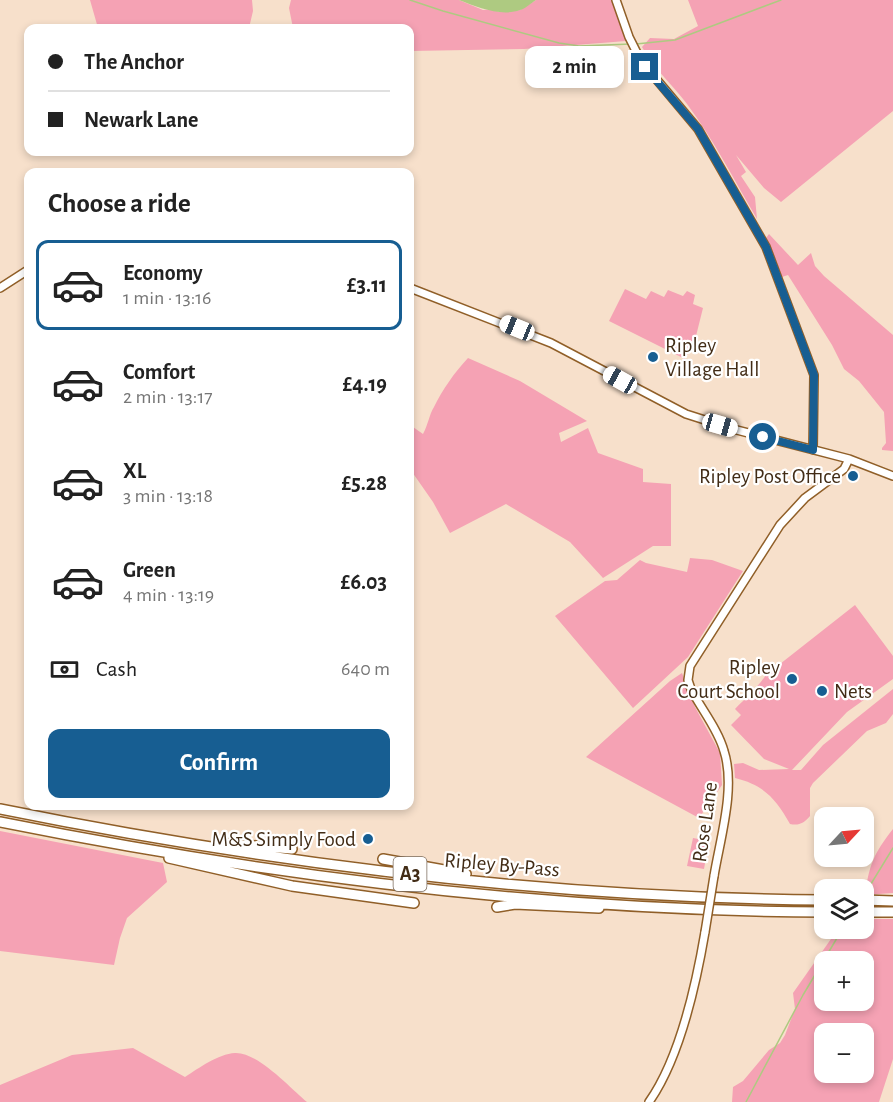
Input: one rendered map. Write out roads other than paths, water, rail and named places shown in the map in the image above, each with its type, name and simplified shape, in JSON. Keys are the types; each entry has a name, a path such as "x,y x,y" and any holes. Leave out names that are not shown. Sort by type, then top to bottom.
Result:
{"highway":[{"name":"Ripley By-Pass","path":"0,809 259,855 366,870 566,890 746,899 814,900"},
{"name":"Ripley By-Pass","path":"0,822 259,867 366,882 649,906 814,912"},
{"path":"92,827 261,848 292,849"},
{"path":"88,838 292,886 414,903"},
{"path":"383,859 566,890"},
{"path":"874,900 893,901"},
{"path":"497,907 515,904 590,908 649,906"},
{"path":"874,912 893,912"}],"main road":[{"path":"616,0 634,49 650,73 683,110 701,135 766,247 814,375 813,450"},
{"path":"0,288 24,273"},
{"path":"414,290 551,343 686,414 849,459 893,476"},
{"name":"Rose Lane","path":"650,1102 667,1073 698,972 728,788 728,766 721,743 691,689 688,680 690,666 780,525 805,498 844,469 849,459"}],"waterway":[{"path":"410,0 559,43 579,46 631,44"},
{"path":"636,44 675,40 781,0"},
{"path":"874,879 893,848"},
{"path":"746,1102 803,995 836,939"}],"place":[{"name":"Ripley Village Hall","path":"653,357"},
{"name":"Ripley Post Office","path":"853,476"},
{"name":"Ripley Court School","path":"792,679"},
{"name":"Nets","path":"822,691"},
{"name":"M&S Simply Food","path":"368,839"}]}
